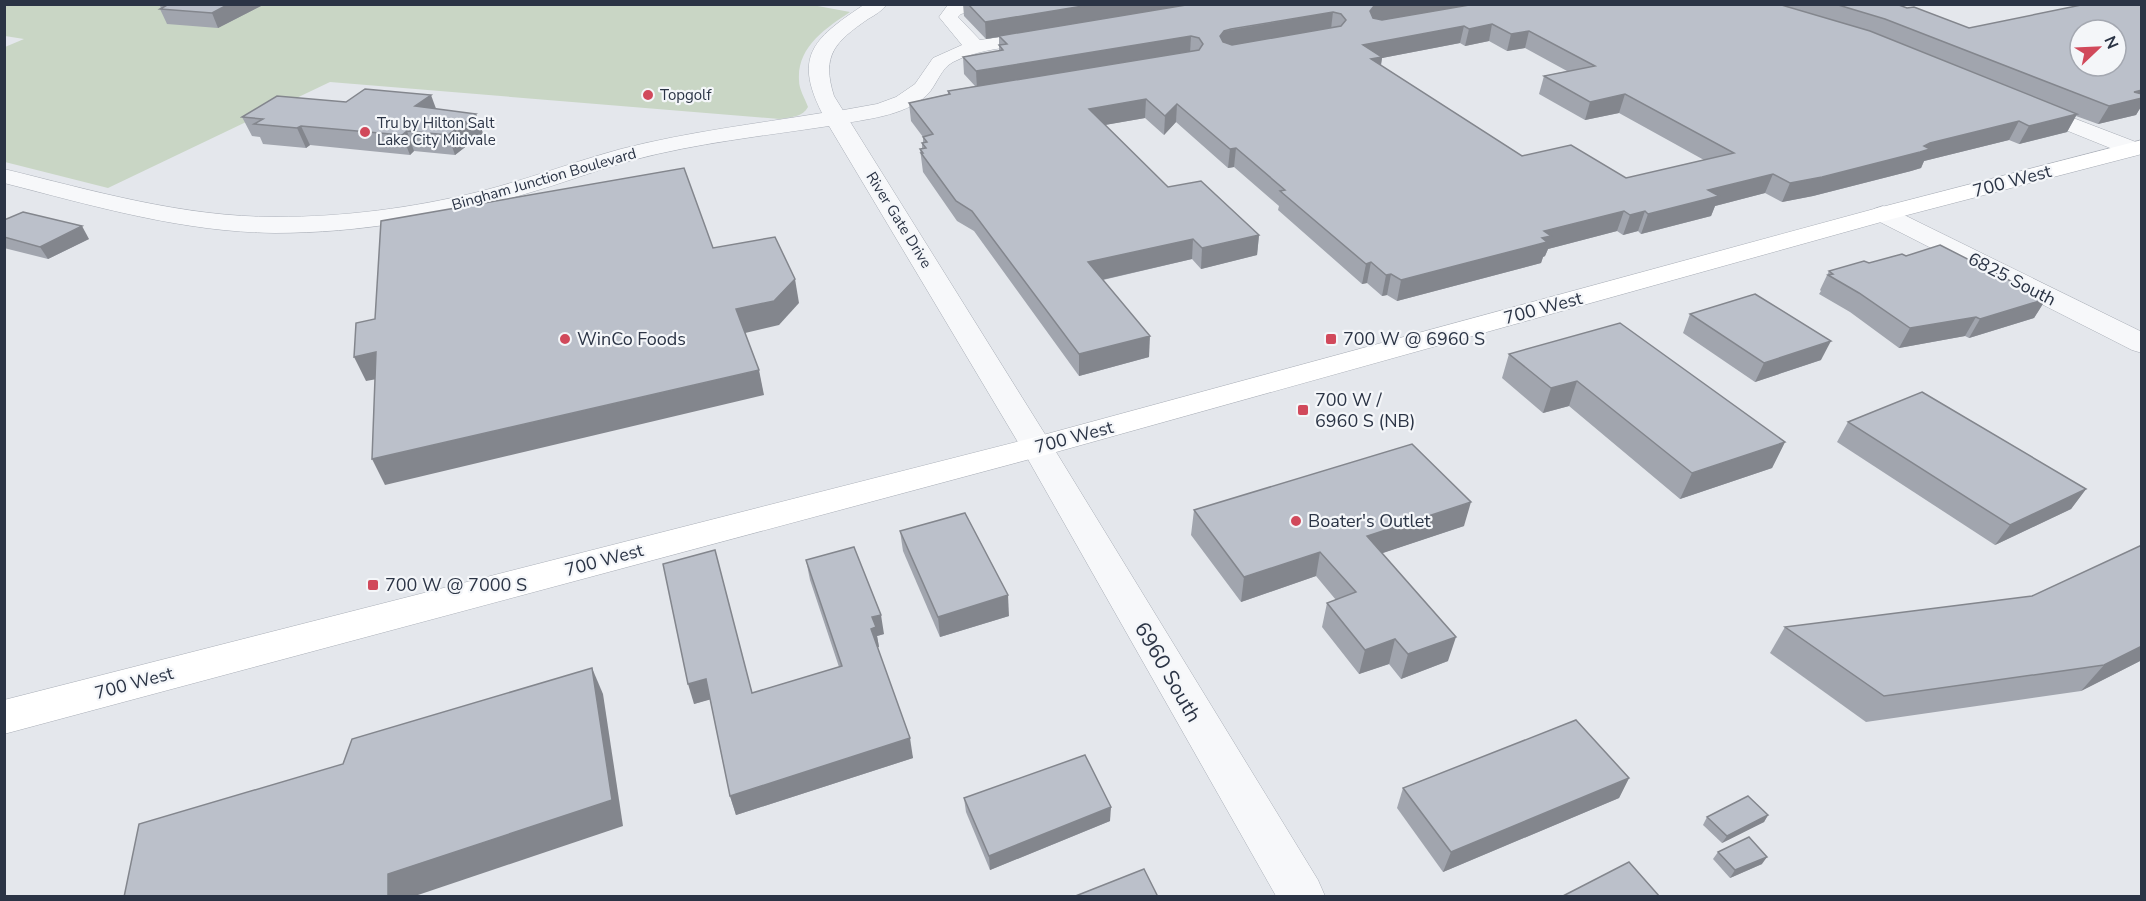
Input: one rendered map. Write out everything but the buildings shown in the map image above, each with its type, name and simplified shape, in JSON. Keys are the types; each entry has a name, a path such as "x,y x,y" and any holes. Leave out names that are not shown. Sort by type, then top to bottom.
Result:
{"main road":[{"name":"700 West","path":"4,717 1037,447 1883,214 2137,148"}],"street":[{"name":"River Gate Drive","path":"878,4 833,37 818,61 816,69 818,86 835,118 1037,447"},
{"path":"976,48 948,17 954,10 977,4"},
{"path":"942,98 916,94 939,62 976,48 1058,34"},
{"name":"Bingham Junction Boulevard","path":"4,176 148,212 194,220 260,225 332,223 443,207 517,189 629,154 835,118 892,105 916,94"},
{"path":"2014,101 2137,148"},
{"name":"6825 South","path":"1883,214 2142,344"},
{"name":"6960 South","path":"1037,447 1301,897"}],"green space":[{"name":"Topgolf","path":"807,4 850,12 823,32 808,48 800,68 799,80 808,107 800,115 792,117 780,119 330,82 108,188 5,162 5,47 24,39 5,36 5,5"}],"place":[{"name":"Topgolf","path":"648,95"},
{"name":"Tru by Hilton Salt Lake City Midvale","path":"365,132"},
{"name":"WinCo Foods","path":"565,339"},
{"name":"700 W @ 6960 S","path":"1331,339"},
{"name":"700 W / 6960 S (NB)","path":"1303,410"},
{"name":"Boater's Outlet","path":"1296,521"},
{"name":"700 W @ 7000 S","path":"373,585"}]}
